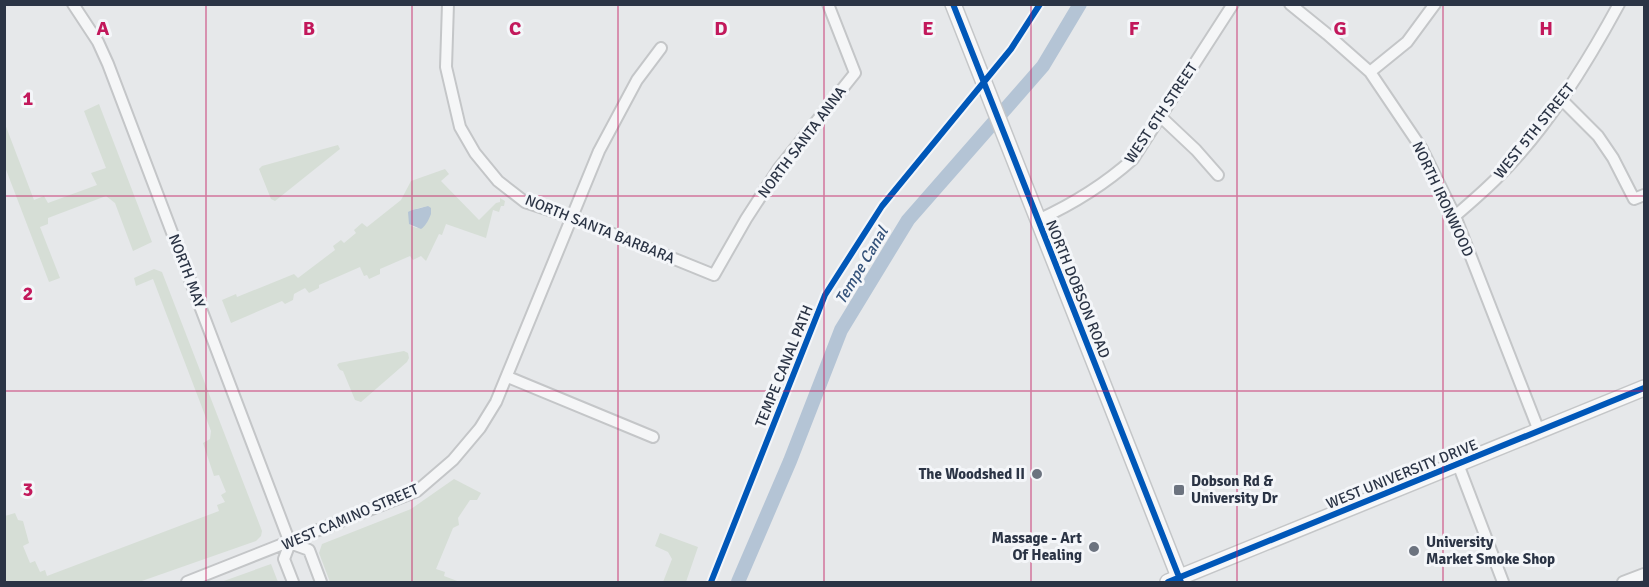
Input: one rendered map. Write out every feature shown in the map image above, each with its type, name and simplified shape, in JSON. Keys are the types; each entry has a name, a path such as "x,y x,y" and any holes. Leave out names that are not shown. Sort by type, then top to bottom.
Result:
{"main road":[{"name":"NORTH DOBSON ROAD","path":"953,4 1176,581"},
{"name":"WEST UNIVERSITY DRIVE","path":"1176,581 1644,388"}],"street":[{"name":"NORTH MAY","path":"73,4 98,42 108,64 290,543 284,559 293,582"},
{"name":"NORTH SANTA BARBARA","path":"448,4 446,67 460,127 475,153 498,181 525,202 571,217 714,275"},
{"name":"NORTH SANTA ANNA","path":"714,275 779,168 855,73 828,4"},
{"name":"WEST 6TH STREET","path":"1038,220 1081,199 1114,176 1132,159 1233,4"},
{"name":"NORTH IRONWOOD","path":"1290,4 1370,72 1422,149 1455,216 1539,431"},
{"path":"1370,72 1407,42 1435,4"},
{"name":"WEST 5TH STREET","path":"1455,216 1512,162 1562,100 1600,40 1619,4"},
{"name":"WEST CAMINO STREET","path":"187,582 417,491 453,460 480,428 508,377 599,151 637,80 661,48"},
{"path":"1562,100 1598,136 1613,158 1634,200 1644,195"},
{"path":"1161,117 1196,150 1218,175"},
{"path":"508,377 653,437"},
{"path":"1458,464 1503,582"},
{"path":"290,543 309,550 321,582"},
{"path":"1623,582 1644,574"}],"shaded area":[{"path":"99,104 152,242 133,251 115,203 106,196 48,218 48,224 40,227 60,278 49,282 5,167 5,124 34,200 44,196 48,203 97,185 91,173 106,168 84,111"},
{"path":"338,145 340,149 275,201 271,199 259,169 262,166"},
{"path":"445,169 449,174 441,181 479,220 496,203 500,202 500,198 505,201 504,206 501,206 499,212 493,210 486,238 446,224 426,261 421,256 413,260 410,256 380,269 380,274 369,279 367,275 364,276 360,267 319,285 319,288 309,293 305,288 294,294 293,300 285,304 282,301 231,323 222,300 236,294 237,297 294,274 298,278 335,250 333,246 341,240 344,243 356,233 354,230 362,223 367,227 401,200 411,181","holes":["423,207 430,216 426,224 417,228 411,226 409,220 412,210"]},
{"path":"154,269 162,272 262,531 261,536 256,541 139,582 5,582 5,516 15,513 18,520 23,521 29,543 23,546 30,563 35,561 40,572 45,570 47,576 219,511 217,505 225,502 221,495 226,492 219,475 214,476 203,443 210,439 211,431 153,279 136,286 134,278"},
{"path":"404,351 408,353 407,362 361,402 355,400 343,371 337,365 339,363"},
{"path":"454,479 481,493 477,500 470,500 458,518 459,525 453,528 436,569 445,572 444,576 460,582 330,582 319,553 322,544 411,509"},
{"path":"660,533 698,547 686,582 663,582 672,559 668,552 655,546"},
{"path":"271,564 278,582 221,582"}],"water":[{"path":"428,206 431,208 431,214 423,228 409,224 408,212"}],"waterway":[{"name":"Tempe Canal","path":"738,582 790,461 841,330 908,220 1043,66 1080,4"}],"cycle path":[{"path":"953,4 1181,582"},
{"name":"TEMPE CANAL PATH","path":"711,582 825,295 882,206 1011,49 1040,4"},
{"path":"1168,582 1644,388"}],"place":[{"name":"The Woodshed II","path":"1037,474"},
{"name":"Dobson Rd & University Dr","path":"1179,490"},
{"name":"Massage - Art Of Healing","path":"1094,547"},
{"name":"University Market Smoke Shop","path":"1414,551"}]}
